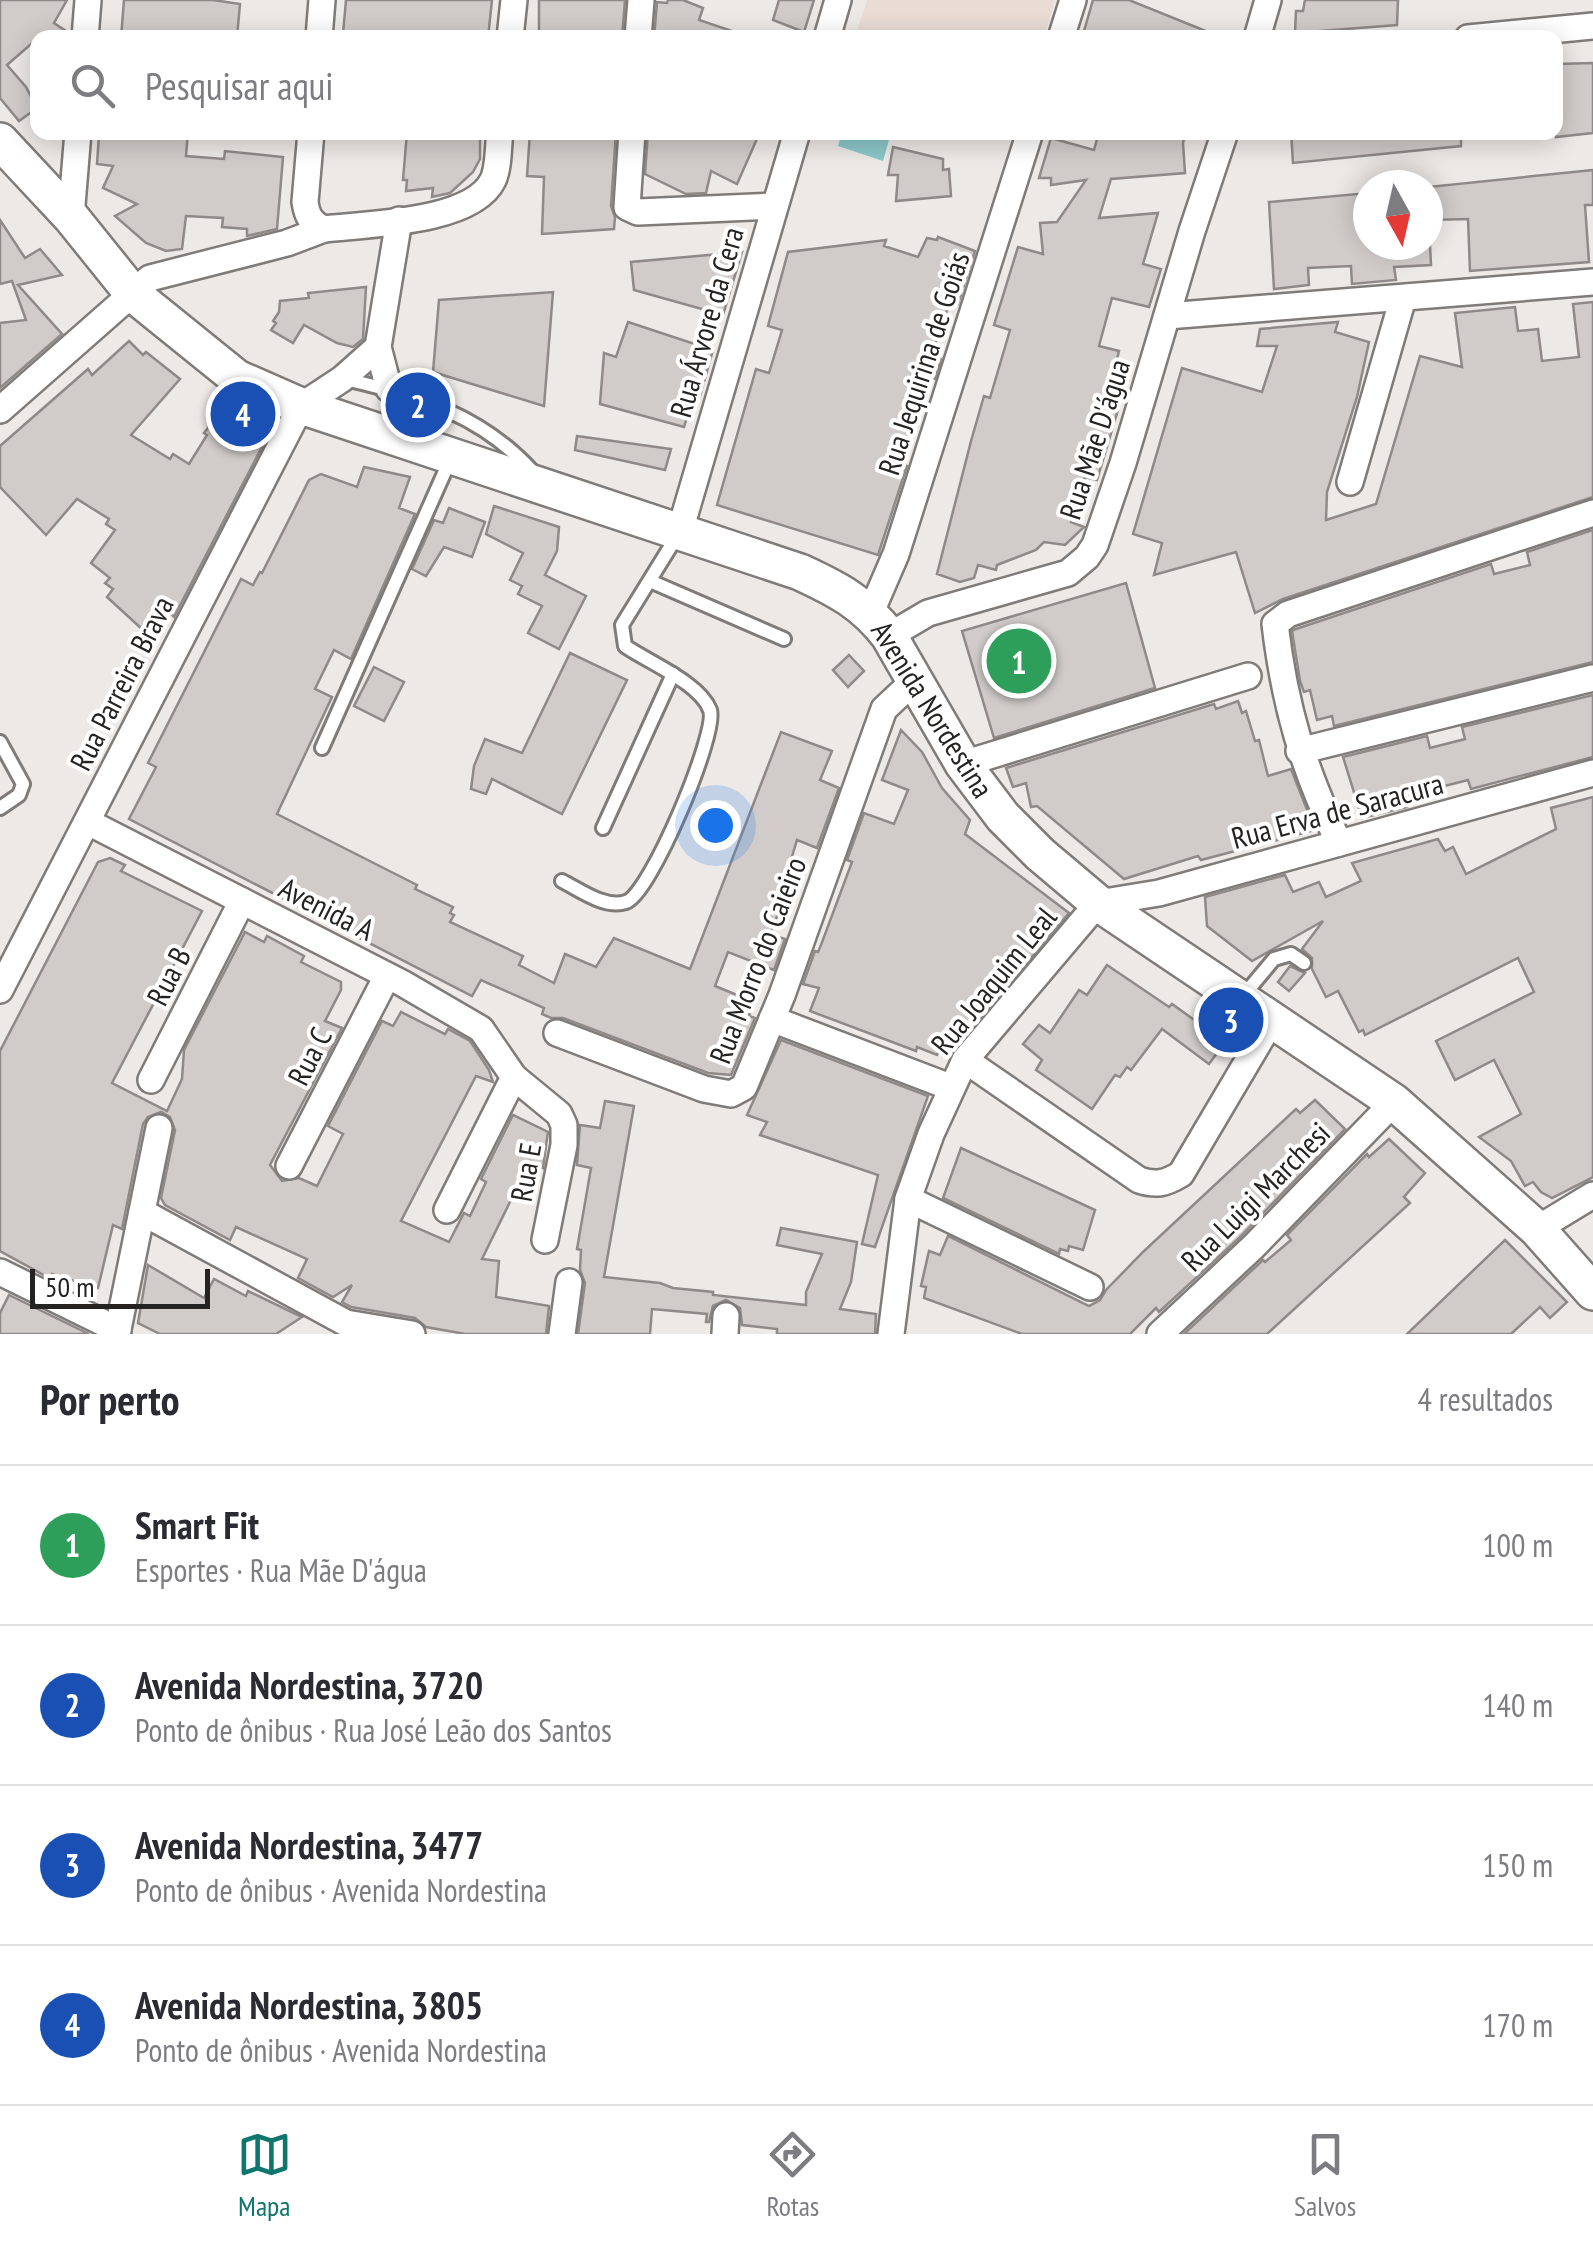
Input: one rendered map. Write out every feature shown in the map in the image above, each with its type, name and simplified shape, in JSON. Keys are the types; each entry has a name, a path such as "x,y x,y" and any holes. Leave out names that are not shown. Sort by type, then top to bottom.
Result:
{"main road":[{"name":"Avenida Nordestina","path":"0,141 71,217 133,294 237,378 301,406 800,572 848,594 880,624 963,764 1003,817 1040,854 1098,903 1394,1102 1537,1229 1590,1284"}],"street":[{"path":"86,30 88,0"},
{"path":"320,30 322,0"},
{"path":"511,30 514,0"},
{"path":"639,30 641,0"},
{"path":"829,30 838,0"},
{"path":"1064,30 1073,0"},
{"path":"1259,30 1268,0"},
{"path":"1551,30 1593,26"},
{"path":"71,217 77,140"},
{"path":"310,140 305,202 314,224 324,229"},
{"path":"0,410 150,278 288,244 324,229 456,210 478,197 493,179 499,140"},
{"path":"631,140 627,207 638,212 773,206"},
{"name":"Rua Árvore da Cera","path":"680,531 794,140"},
{"name":"Rua Jequirina de Goiás","path":"880,624 896,554 1027,140"},
{"name":"Rua Mãe D'água","path":"880,624 1077,568 1095,545 1223,140"},
{"path":"389,389 378,348 399,220"},
{"path":"1166,316 1593,282"},
{"path":"1350,482 1402,298"},
{"path":"301,406 378,348"},
{"name":"Rua Parreira Brava","path":"0,990 301,406"},
{"path":"1338,843 1300,751 1275,624 1281,617 1593,513"},
{"path":"963,764 1248,676"},
{"path":"1300,751 1593,678"},
{"name":"Rua Morro do Caieiro","path":"557,1033 704,1089 730,1094 739,1091 748,1082 772,1019 884,709 915,680"},
{"name":"Rua Erva de Saracura","path":"1098,903 1159,893 1593,773"},
{"name":"Avenida A","path":"88,822 387,976 481,1029 514,1077"},
{"name":"Rua B","path":"151,1080 242,901"},
{"name":"Rua Joaquim Leal","path":"891,1334 908,1198 950,1087 965,1060 1098,903"},
{"name":"Rua C","path":"289,1166 387,976"},
{"path":"772,1019 950,1087"},
{"path":"965,1060 1139,1180 1166,1183 1182,1174 1272,1020"},
{"path":"447,1210 514,1077"},
{"name":"Rua E","path":"514,1077 559,1114 564,1125 564,1145 546,1240"},
{"name":"Rua Luigi Marchesi","path":"1160,1334 1254,1247 1394,1102"},
{"path":"0,1272 117,1332 159,1128"},
{"path":"1537,1229 1593,1196"},
{"path":"908,1198 1090,1287"},
{"path":"142,1212 346,1323 412,1334"},
{"path":"562,1334 569,1282"}],"lane":[{"path":"342,378 389,389 479,424 513,450 549,489"},
{"path":"322,748 451,458"},
{"path":"562,881 606,903 625,903 637,896 682,809 711,726 706,702 672,674 626,646 622,636 622,625 680,531"},
{"path":"650,581 784,640"},
{"path":"603,828 672,674"},
{"path":"0,742 23,784 19,795 0,808"},
{"path":"1241,999 1274,959 1291,954 1304,962"}],"shaded area":[{"path":"867,0 1055,0 1046,30 857,30"}],"water":[{"path":"840,140 889,140 883,161 838,146"}],"building":[{"path":"0,0 67,0 54,23 64,30 30,30 30,45 7,65 30,95 30,113 19,121 0,98"},
{"path":"124,0 213,0 240,4 238,30 122,30"},
{"path":"346,0 492,0 489,30 343,30"},
{"path":"539,0 625,0 623,30 539,30"},
{"path":"683,0 703,8 699,20 729,30 655,30 657,2"},
{"path":"779,0 814,0 805,30 773,20"},
{"path":"1093,0 1129,0 1203,30 1084,30"},
{"path":"1305,0 1398,0 1397,25 1295,30 1296,11 1303,11"},
{"path":"1593,63 1593,133 1563,136 1563,64"},
{"path":"99,140 187,140 186,156 224,159 225,151 283,157 277,229 247,236 247,229 222,227 223,218 186,216 182,249 166,251 146,243 115,216 137,204 103,188 113,166 97,164"},
{"path":"406,140 480,140 480,159 473,172 450,193 432,197 433,188 406,191 407,180 403,180"},
{"path":"529,140 615,140 611,206 614,229 542,234 544,177 527,176"},
{"path":"647,140 756,140 737,184 711,171 706,193 686,194 645,174"},
{"path":"1050,140 1094,150 1097,140 1184,140 1185,173 1111,179 1099,218 1158,213 1143,264 1161,269 1149,307 1112,298 1099,346 1119,351 1113,376 1127,380 1097,480 1085,477 1071,522 1084,527 1065,545 1044,542 1036,550 997,565 996,570 978,565 974,578 960,582 937,574 984,396 990,398 1010,330 994,325 1018,247 1043,254 1040,223 1057,222 1086,180 1051,185 1051,178 1039,178"},
{"path":"1292,140 1461,140 1461,146 1293,163"},
{"path":"893,147 943,159 943,170 949,169 951,196 896,201 898,175 888,175"},
{"path":"1593,170 1593,205 1585,205 1589,262 1470,271 1468,219 1443,220 1443,185"},
{"path":"1353,194 1353,260 1431,260 1431,265 1394,267 1396,280 1352,284 1351,266 1308,268 1309,285 1274,289 1269,202"},
{"path":"0,220 25,258 40,249 62,275 18,285 62,334 0,388 0,323 26,320 12,281 0,284"},
{"path":"938,237 975,251 958,304 950,302 931,356 941,359 935,379 929,377 909,429 899,463 907,466 878,555 717,505 756,369 769,373 782,330 768,326 788,252 886,240 884,246 918,257 927,238"},
{"path":"742,252 723,315 634,290 631,262"},
{"path":"366,287 363,339 353,347 304,325 293,343 271,330 280,301 309,298 308,293"},
{"path":"553,292 544,406 433,372 439,300"},
{"path":"1593,302 1593,497 1283,599 1255,613 1236,552 1154,575 1162,543 1133,534 1182,368 1262,392 1277,346 1257,346 1260,329 1338,322 1335,332 1369,342 1357,397 1327,492 1326,520 1376,504 1420,356 1462,367 1455,313 1515,307 1518,331 1538,329 1542,361 1579,357 1573,304"},
{"path":"628,322 713,350 700,396 694,394 684,427 600,404 604,353 616,357"},
{"path":"129,341 180,379 131,435 170,459 173,454 189,464 207,435 204,433 224,408 265,441 174,617 166,609 144,631 107,597 113,589 105,583 110,578 91,563 115,530 106,524 109,519 77,499 46,535 0,487 0,446 88,369 92,375"},
{"path":"577,436 671,449 665,470 575,450"},
{"path":"364,467 410,477 399,508 415,514 351,659 334,650 315,689 332,697 277,814 453,907 450,922 523,956 519,965 554,983 565,954 596,967 614,938 690,969 781,732 832,751 820,780 839,788 817,848 797,840 778,903 782,904 770,934 785,939 774,970 728,952 715,986 754,1002 749,1016 755,1018 731,1075 708,1073 563,1018 551,1018 542,1014 544,1008 481,980 472,996 129,819 156,767 148,763 241,579 253,585 262,573 309,480 321,474 357,487"},
{"path":"494,506 559,527 557,551 545,575 586,596 559,649 528,633 542,606 518,594 522,586 510,580 523,553 486,534"},
{"path":"449,508 485,522 472,557 444,547 426,576 412,569 434,520 443,523"},
{"path":"1593,530 1593,662 1334,726 1332,716 1317,720 1310,690 1304,692 1300,681 1292,631 1491,564 1494,574 1530,565 1527,552"},
{"path":"1126,583 1155,688 994,738 962,631"},
{"path":"570,653 627,680 562,814 492,779 486,794 471,789 474,766 485,739 522,753"},
{"path":"849,655 864,671 848,687 833,670"},
{"path":"374,667 404,682 384,721 354,706"},
{"path":"1593,695 1593,757 1471,789 1468,780 1417,793 1418,797 1405,800 1407,807 1362,818 1343,757 1427,736 1430,748 1465,739 1462,727"},
{"path":"1238,701 1242,713 1246,711 1255,741 1259,740 1268,776 1291,769 1315,830 1201,860 1198,856 1124,879 1037,806 1031,807 1026,783 1013,787 1006,768 1214,704 1216,709"},
{"path":"901,730 922,752 942,788 970,820 965,834 1069,913 950,1054 939,1050 937,1055 917,1047 916,1051 810,1011 819,988 803,984 852,862 847,860 864,813 894,824 908,790 882,780"},
{"path":"1593,797 1593,1177 1552,1198 1533,1182 1525,1186 1511,1161 1479,1137 1521,1114 1494,1060 1455,1080 1436,1041 1534,992 1518,958 1365,1035 1363,1030 1359,1032 1338,991 1326,997 1312,969 1312,958 1302,949 1323,921 1252,961 1207,926 1205,897 1285,875 1293,892 1319,882 1326,897 1361,881 1352,863 1438,839 1445,851 1453,847 1466,874 1556,829 1551,808"},
{"path":"110,858 125,865 121,871 202,911 112,1083 167,1111 182,1079 184,1050 245,932 264,942 267,936 304,956 301,962 341,982 341,990 325,1021 342,1028 270,1165 282,1181 299,1178 317,1186 343,1134 328,1126 382,1021 393,1026 401,1012 445,1034 448,1029 470,1041 493,1082 476,1076 401,1221 449,1242 464,1213 470,1216 486,1182 481,1179 513,1115 548,1132 543,1168 530,1161 482,1259 499,1261 496,1297 549,1306 546,1334 465,1334 426,1327 415,1318 351,1307 342,1302 352,1285 333,1297 298,1278 307,1259 236,1227 230,1240 165,1205 161,1198 175,1130 170,1117 161,1112 148,1117 143,1124 122,1229 113,1225 98,1288 52,1274 51,1279 0,1251 0,1051 98,862"},
{"path":"1107,965 1225,1042 1209,1064 1162,1029 1131,1070 1127,1067 1120,1077 1115,1075 1092,1109 1036,1070 1042,1060 1023,1044 1039,1025 1050,1033 1079,990 1087,995"},
{"path":"1290,966 1305,973 1289,991 1278,982"},
{"path":"781,1040 928,1096 875,1247 862,1244 878,1175 760,1135 767,1122 747,1115"},
{"path":"1315,1100 1345,1129 1238,1239 1130,1334 1022,1334 924,1298 926,1287 921,1286 929,1251 940,1255 948,1236 1089,1306 1100,1300 1143,1252 1296,1109 1300,1113"},
{"path":"605,1101 634,1106 604,1277 806,1305 806,1292 822,1254 777,1245 781,1228 857,1242 851,1282 840,1309 876,1314 875,1334 777,1334 777,1329 742,1325 740,1308 726,1300 713,1306 709,1322 707,1314 652,1309 650,1334 578,1334 585,1283 580,1270 581,1250 577,1249 591,1168 577,1165 580,1125 600,1128"},
{"path":"1389,1139 1425,1173 1404,1197 1410,1203 1267,1334 1184,1334 1263,1260 1291,1240 1287,1235 1367,1154 1369,1157"},
{"path":"961,1148 1095,1210 1083,1250 1069,1246 1068,1251 1060,1249 1059,1254 943,1198"},
{"path":"1505,1240 1567,1302 1550,1318 1540,1307 1511,1334 1407,1334"},
{"path":"148,1265 204,1298 214,1279 302,1317 276,1334 160,1334 138,1323"},
{"path":"9,1295 89,1334 0,1334 0,1313"}],"place":[{"name":"Avenida Nordestina, 3720","path":"418,405"},
{"name":"Avenida Nordestina, 3805","path":"243,414"},
{"name":"Smart Fit","path":"1019,661"},
{"name":"Avenida Nordestina, 3477","path":"1231,1020"}]}
